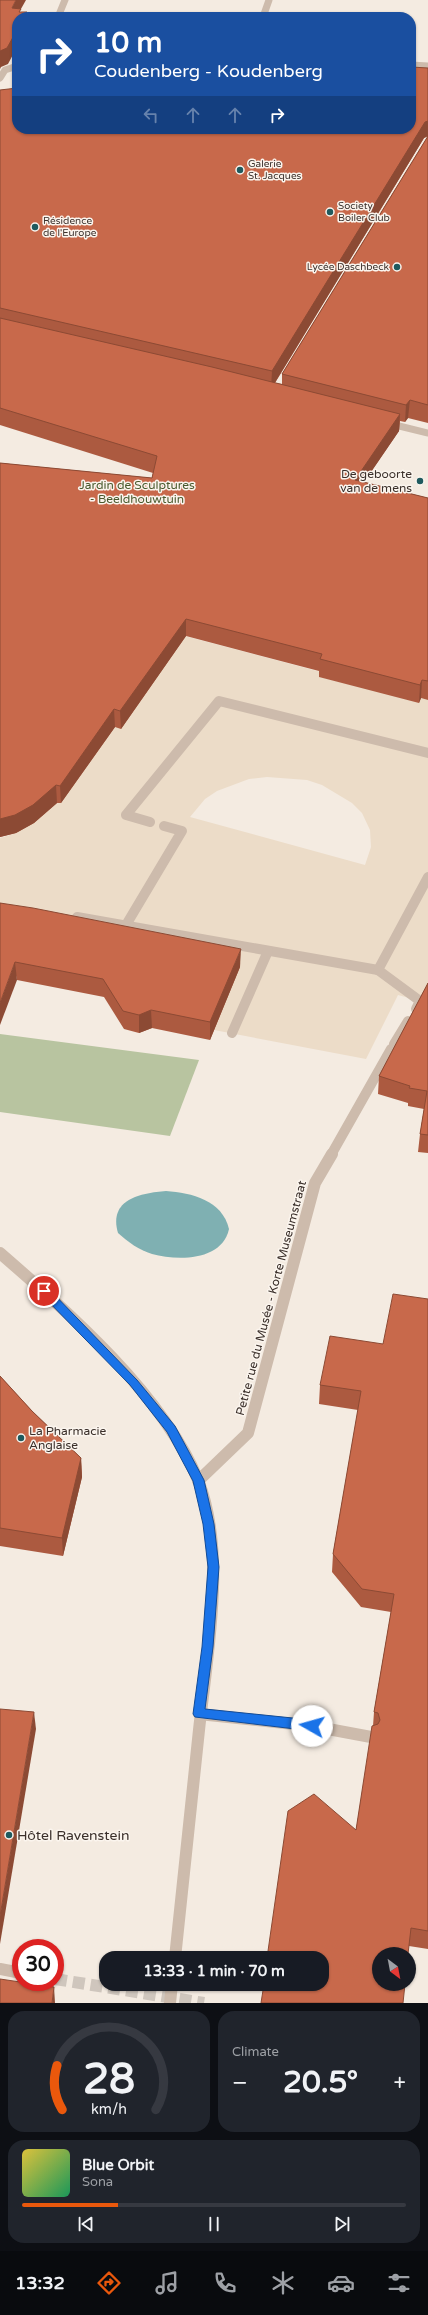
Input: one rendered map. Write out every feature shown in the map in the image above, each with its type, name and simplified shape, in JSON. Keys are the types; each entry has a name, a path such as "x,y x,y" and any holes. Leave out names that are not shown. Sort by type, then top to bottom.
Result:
{"street":[{"path":"60,12 65,0"},
{"path":"264,12 268,0"},
{"path":"416,65 428,66"},
{"path":"0,78 5,70 12,68"},
{"path":"382,421 428,433"},
{"path":"150,822 126,816 219,701 428,753"},
{"path":"126,926 182,831 164,826"},
{"path":"378,970 428,877"},
{"path":"65,915 378,970 418,1005"},
{"path":"232,1033 268,950"},
{"name":"Petite rue du Musée - Korte Museumstraat","path":"198,1480 248,1433 315,1183 408,1021"},
{"path":"0,1252 64,1309 133,1382 171,1429 198,1480 209,1524 214,1567 208,1647 199,1714 176,1951"},
{"path":"199,1714 312,1726 371,1738"},
{"path":"0,1969 12,1971"},
{"path":"170,2003 171,1991"}],"green space":[{"path":"0,1034 199,1060 170,1136 0,1112"}],"shaded area":[{"path":"181,635 321,672 320,677 419,702 421,698 428,700 428,998 420,1001 398,995 366,1059 214,1030 0,921 0,838 16,833 42,816 115,727","holes":["267,777 307,780 322,785 352,803 362,813 370,830 371,847 365,865 190,817 205,799 217,791 249,779"]}],"water":[{"path":"166,1191 196,1196 213,1205 220,1211 229,1229 225,1240 218,1247 208,1253 186,1258 174,1258 152,1254 143,1250 130,1243 118,1233 116,1222 118,1212 122,1205 137,1196"}],"building":[{"path":"0,0 16,0 12,8 21,9 19,12 12,12 12,39 7,48 0,51"},
{"path":"416,67 428,68 428,121 425,122 272,371 0,308 0,90 12,89 12,134 416,134"},
{"path":"428,136 428,405 410,400 406,405 282,374"},
{"path":"0,318 212,367 400,414 355,480 428,498 428,681 422,680 420,685 320,659 322,654 186,619 120,711 114,709 60,786 56,785 33,805 15,815 0,819 0,463 152,478 157,456 0,408"},
{"path":"0,903 33,908 241,949 210,1022 151,1010 139,1015 123,1011 103,979 15,962 0,1003"},
{"path":"428,983 428,1135 420,1134 427,1091 409,1088 410,1086 379,1076"},
{"path":"393,1294 428,1299 428,1931 411,1928 409,1947 372,1947 372,1991 404,1991 403,2003 261,2003 263,1991 329,1991 329,1951 268,1951 288,1811 314,1794 356,1830 372,1726 378,1724 380,1720 378,1713 374,1712 394,1594 362,1589 333,1554 361,1391 320,1385 330,1336 383,1344"},
{"path":"0,1376 32,1411 81,1458 62,1538 0,1528"},
{"name":"Hôtel Ravenstein","path":"0,1709 34,1712 0,1916"},
{"path":"0,1979 12,1981 12,1991 54,1991 52,2003 0,2003"}],"tunnel":[{"path":"64,1980 204,2003"}],"place":[{"name":"Galerie St. Jacques","path":"240,170"},
{"name":"Society Boiler Club","path":"330,212"},
{"name":"Résidence de l'Europe","path":"35,227"},
{"name":"Lycée Daschbeck","path":"397,267"},
{"name":"De geboorte van de mens","path":"420,481"},
{"name":"La Pharmacie Anglaise","path":"21,1438"},
{"name":"Hôtel Ravenstein","path":"9,1835"}],"route":[{"path":"44,1291 64,1309 133,1382 171,1429 198,1480 209,1524 214,1567 208,1647 199,1714 312,1726"}],"park label":[{"name":"Jardin de Sculptures - Beeldhouwtuin","path":"137,492"}]}
